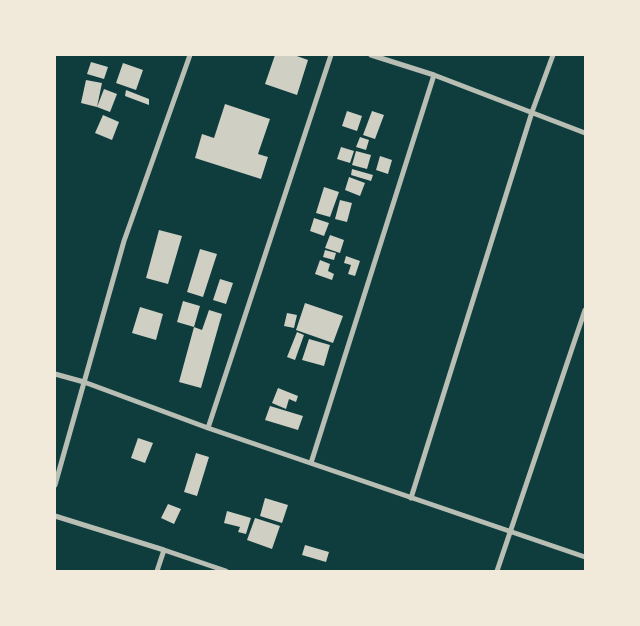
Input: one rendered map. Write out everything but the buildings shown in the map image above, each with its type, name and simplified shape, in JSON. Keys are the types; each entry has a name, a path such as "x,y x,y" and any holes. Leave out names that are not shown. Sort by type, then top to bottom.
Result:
{"street":[{"path":"55,485 124,241 190,55"},
{"path":"208,428 332,55"},
{"path":"371,55 434,75 585,133"},
{"path":"411,498 532,112 553,55"},
{"path":"311,463 434,75"},
{"path":"497,571 585,310"},
{"path":"55,374 84,382 208,428 585,557"},
{"path":"55,516 226,571"},
{"path":"157,571 164,550"}]}
